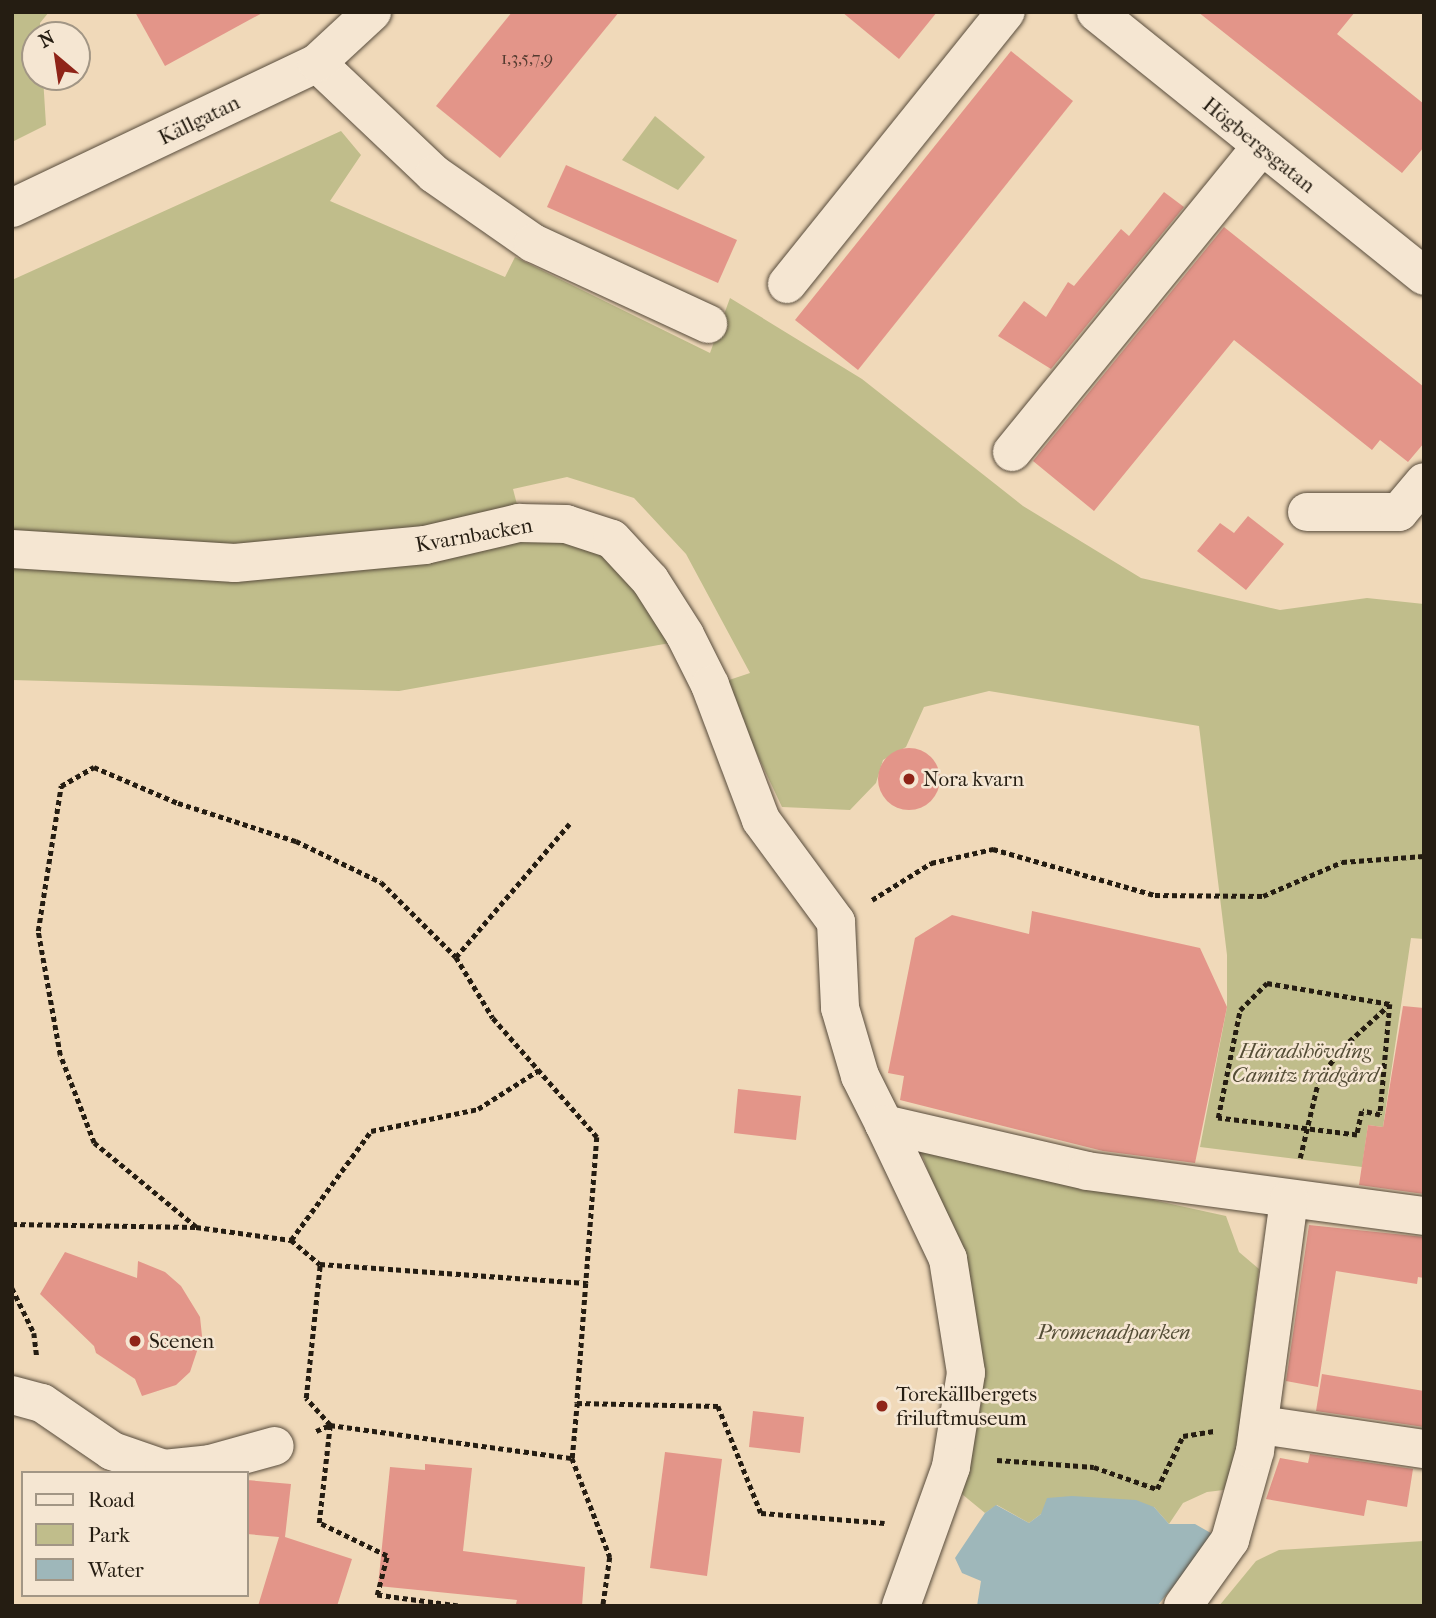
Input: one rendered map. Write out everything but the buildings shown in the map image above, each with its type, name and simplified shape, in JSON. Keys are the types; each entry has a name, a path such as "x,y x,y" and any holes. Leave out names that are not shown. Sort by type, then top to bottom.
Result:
{"street":[{"name":"Källgatan","path":"12,208 317,62 372,12"},
{"path":"787,284 1006,12"},
{"name":"Högbergsgatan","path":"1096,12 1424,276"},
{"path":"317,62 434,174 533,243 708,324"},
{"path":"1012,452 1261,147"},
{"path":"1307,512 1399,512 1424,482"},
{"name":"Kvarnbacken","path":"12,549 235,563 425,545 519,523 566,524 612,539 650,580 685,635 710,685 761,820 836,922"},
{"path":"836,922 840,1008 860,1076 948,1259 966,1373 951,1467 901,1606"},
{"path":"884,1124 1087,1171 1424,1216"},
{"path":"1183,1606 1230,1539 1261,1426 1289,1199"},
{"path":"27,1399 112,1451 164,1469 210,1464 275,1446"},
{"path":"1261,1426 1424,1449"}],"path":[{"path":"196,1227 94,1143 60,1055 38,931 61,786 93,767 178,803 296,841 381,882 456,957 493,1018 597,1137 572,1458 610,1557 603,1606"},
{"path":"456,957 569,824"},
{"path":"836,922 932,863 993,849 1155,895 1263,896 1342,862 1424,856"},
{"path":"1267,983 1390,1004 1380,1115 1362,1111 1357,1135 1306,1132 1218,1118 1240,1010 1267,983"},
{"path":"1289,1199 1319,1078 1343,1048 1390,1004"},
{"path":"292,1240 371,1131 478,1109 539,1070"},
{"path":"12,1224 196,1227 292,1240 320,1264 586,1283"},
{"path":"320,1264 306,1398 330,1425 319,1523 387,1556 377,1595 458,1606"},
{"path":"12,1288 34,1333 27,1399"},
{"path":"577,1403 718,1406 761,1513 928,1526"},
{"path":"275,1446 330,1425 572,1458"},
{"path":"951,1467 1003,1459 1094,1467 1157,1489 1183,1436 1261,1426"}],"green space":[{"path":"12,12 49,12 42,21 21,21 21,91 44,91 46,125 12,142"},
{"path":"655,116 705,157 678,190 622,160"},
{"name":"Häradshövding Camitz trädgård","path":"341,131 361,155 330,201 505,277 515,257 710,353 730,298 862,379 1023,506 1141,578 1280,610 1367,598 1424,604 1424,939 1411,938 1383,1127 1368,1125 1362,1167 1200,1147 1227,1007 1227,955 1199,726 989,691 924,707 906,747 883,760 876,783 850,810 782,807 723,682 750,673 686,554 634,498 567,477 513,489 520,516 604,552 642,591 670,643 399,691 12,680 12,280"},
{"name":"Promenadparken","path":"920,1149 1226,1216 1239,1252 1259,1269 1232,1489 1207,1492 1183,1503 1169,1524 1154,1507 1041,1514 1029,1523 997,1505 985,1513 957,1490 972,1452 983,1394 973,1294"},
{"path":"1424,1541 1424,1606 1219,1606 1256,1561 1279,1550"}],"water":[{"path":"1072,1496 1136,1500 1154,1507 1169,1524 1195,1524 1216,1536 1157,1606 977,1606 981,1581 962,1573 955,1558 985,1513 996,1505 1029,1523 1041,1514 1047,1498"}],"place":[{"name":"Nora kvarn","path":"909,779"},
{"name":"Scenen","path":"135,1341"},
{"name":"Torekällbergets friluftmuseum","path":"882,1406"}]}
